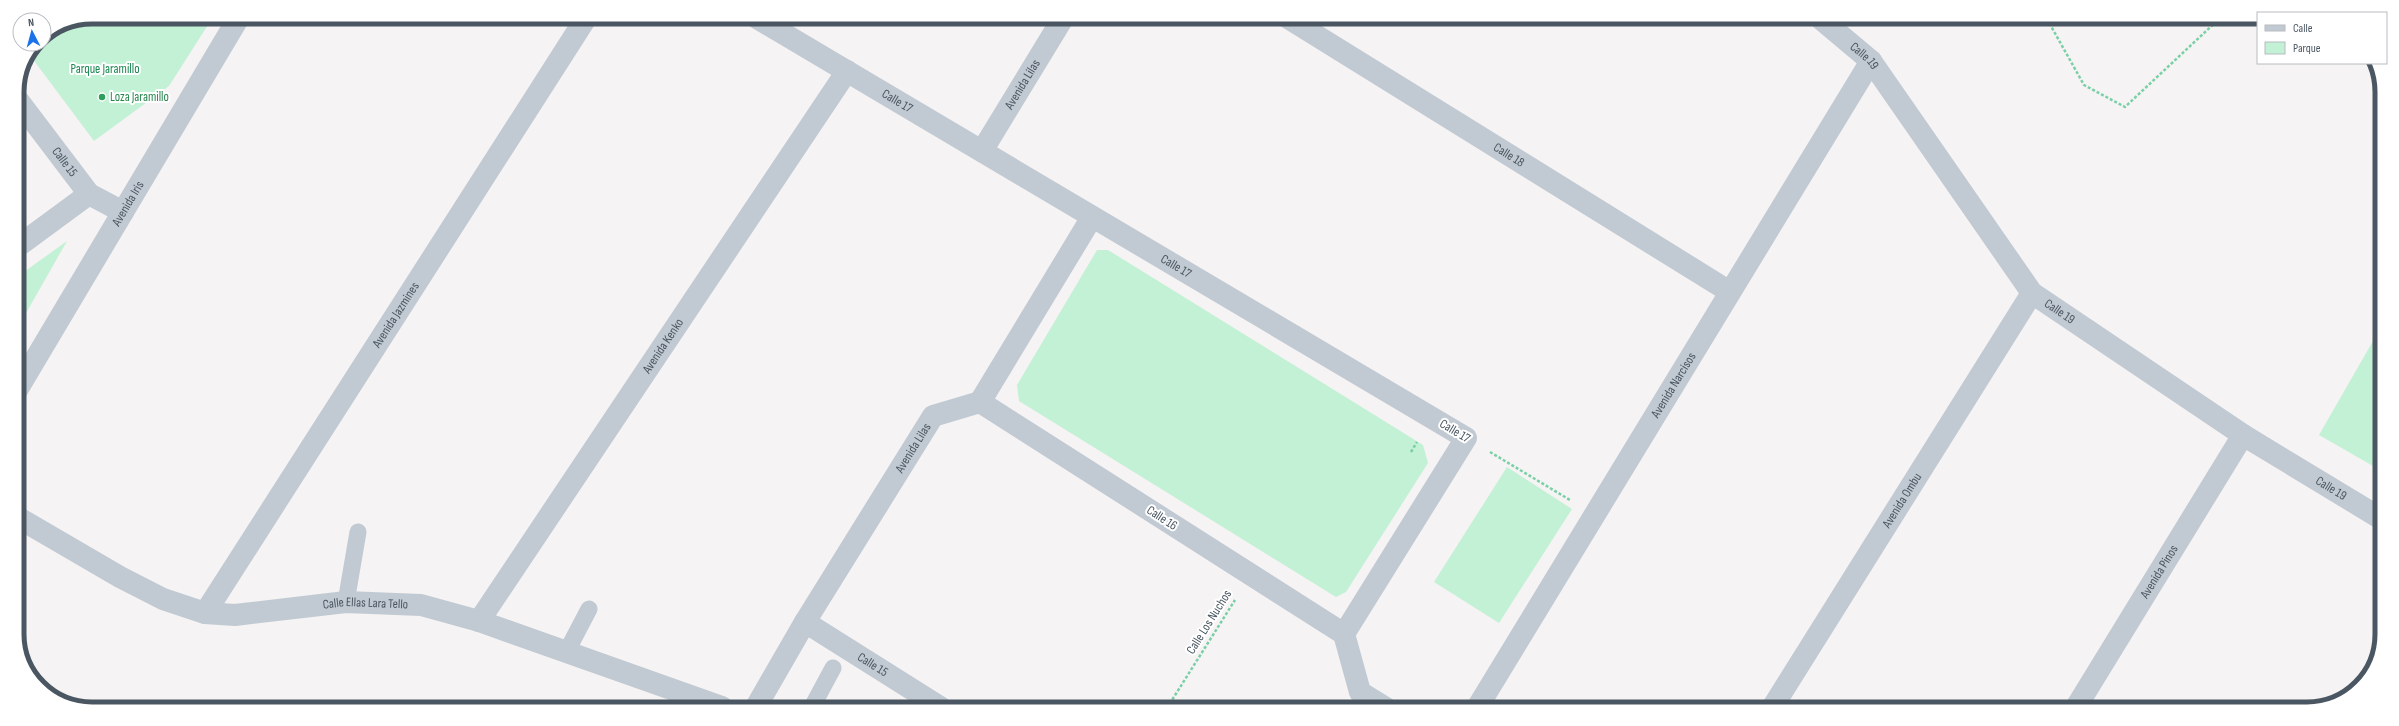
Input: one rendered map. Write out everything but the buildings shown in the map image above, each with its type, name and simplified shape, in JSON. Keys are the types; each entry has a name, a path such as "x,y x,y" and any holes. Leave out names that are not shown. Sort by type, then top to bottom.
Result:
{"street":[{"name":"Avenida Iris","path":"24,378 235,24"},
{"name":"Avenida Jazmines","path":"205,613 582,24"},
{"name":"Calle 17","path":"768,24 1466,438"},
{"name":"Avenida Lilas","path":"982,151 1059,24"},
{"name":"Calle 18","path":"1298,24 1730,292"},
{"name":"Calle 19","path":"1827,24 1871,62 2032,293 2243,435 2375,515"},
{"name":"Avenida Narcisos","path":"1481,702 1871,62"},
{"name":"Avenida Kenko","path":"479,621 847,71"},
{"name":"Calle 15","path":"24,108 89,194 123,212"},
{"path":"24,242 89,194"},
{"path":"980,402 1092,217"},
{"name":"Avenida Ombu","path":"1776,702 2032,293"},
{"name":"Avenida Lilas","path":"759,702 805,622 933,416 980,402"},
{"name":"Calle 16","path":"980,402 1344,634"},
{"name":"Avenida Pinos","path":"2079,702 2243,435"},
{"path":"1376,702 1360,692 1344,634 1466,438"},
{"name":"Calle Ellas Lara Tello","path":"24,521 120,577 163,599 205,613 235,615 346,602 421,605 479,621 708,702"},
{"name":"Calle 15","path":"805,622 932,702"}],"lane":[{"path":"346,602 358,532"},
{"path":"567,651 589,609"},
{"path":"815,702 833,668"}],"path":[{"path":"2050,24 2084,85 2125,107 2215,24"},
{"name":"Calle 17","path":"1466,438 1595,514"},
{"name":"Calle Los Nuchos","path":"1171,702 1250,575"}],"green space":[{"name":"Loza Jaramillo","path":"209,24 169,86 94,141 33,59 37,52 52,52 52,37 54,35 79,25"},
{"path":"67,241 24,317 24,272"},
{"path":"1097,250 1108,250 1423,445 1428,463 1346,592 1336,597 1019,401 1017,385"},
{"path":"2375,337 2375,467 2319,435"},
{"path":"1507,467 1572,509 1499,623 1434,582"}],"place":[{"name":"Loza Jaramillo","path":"102,97"}],"park label":[{"name":"Parque Jaramillo","path":"105,69"}]}
